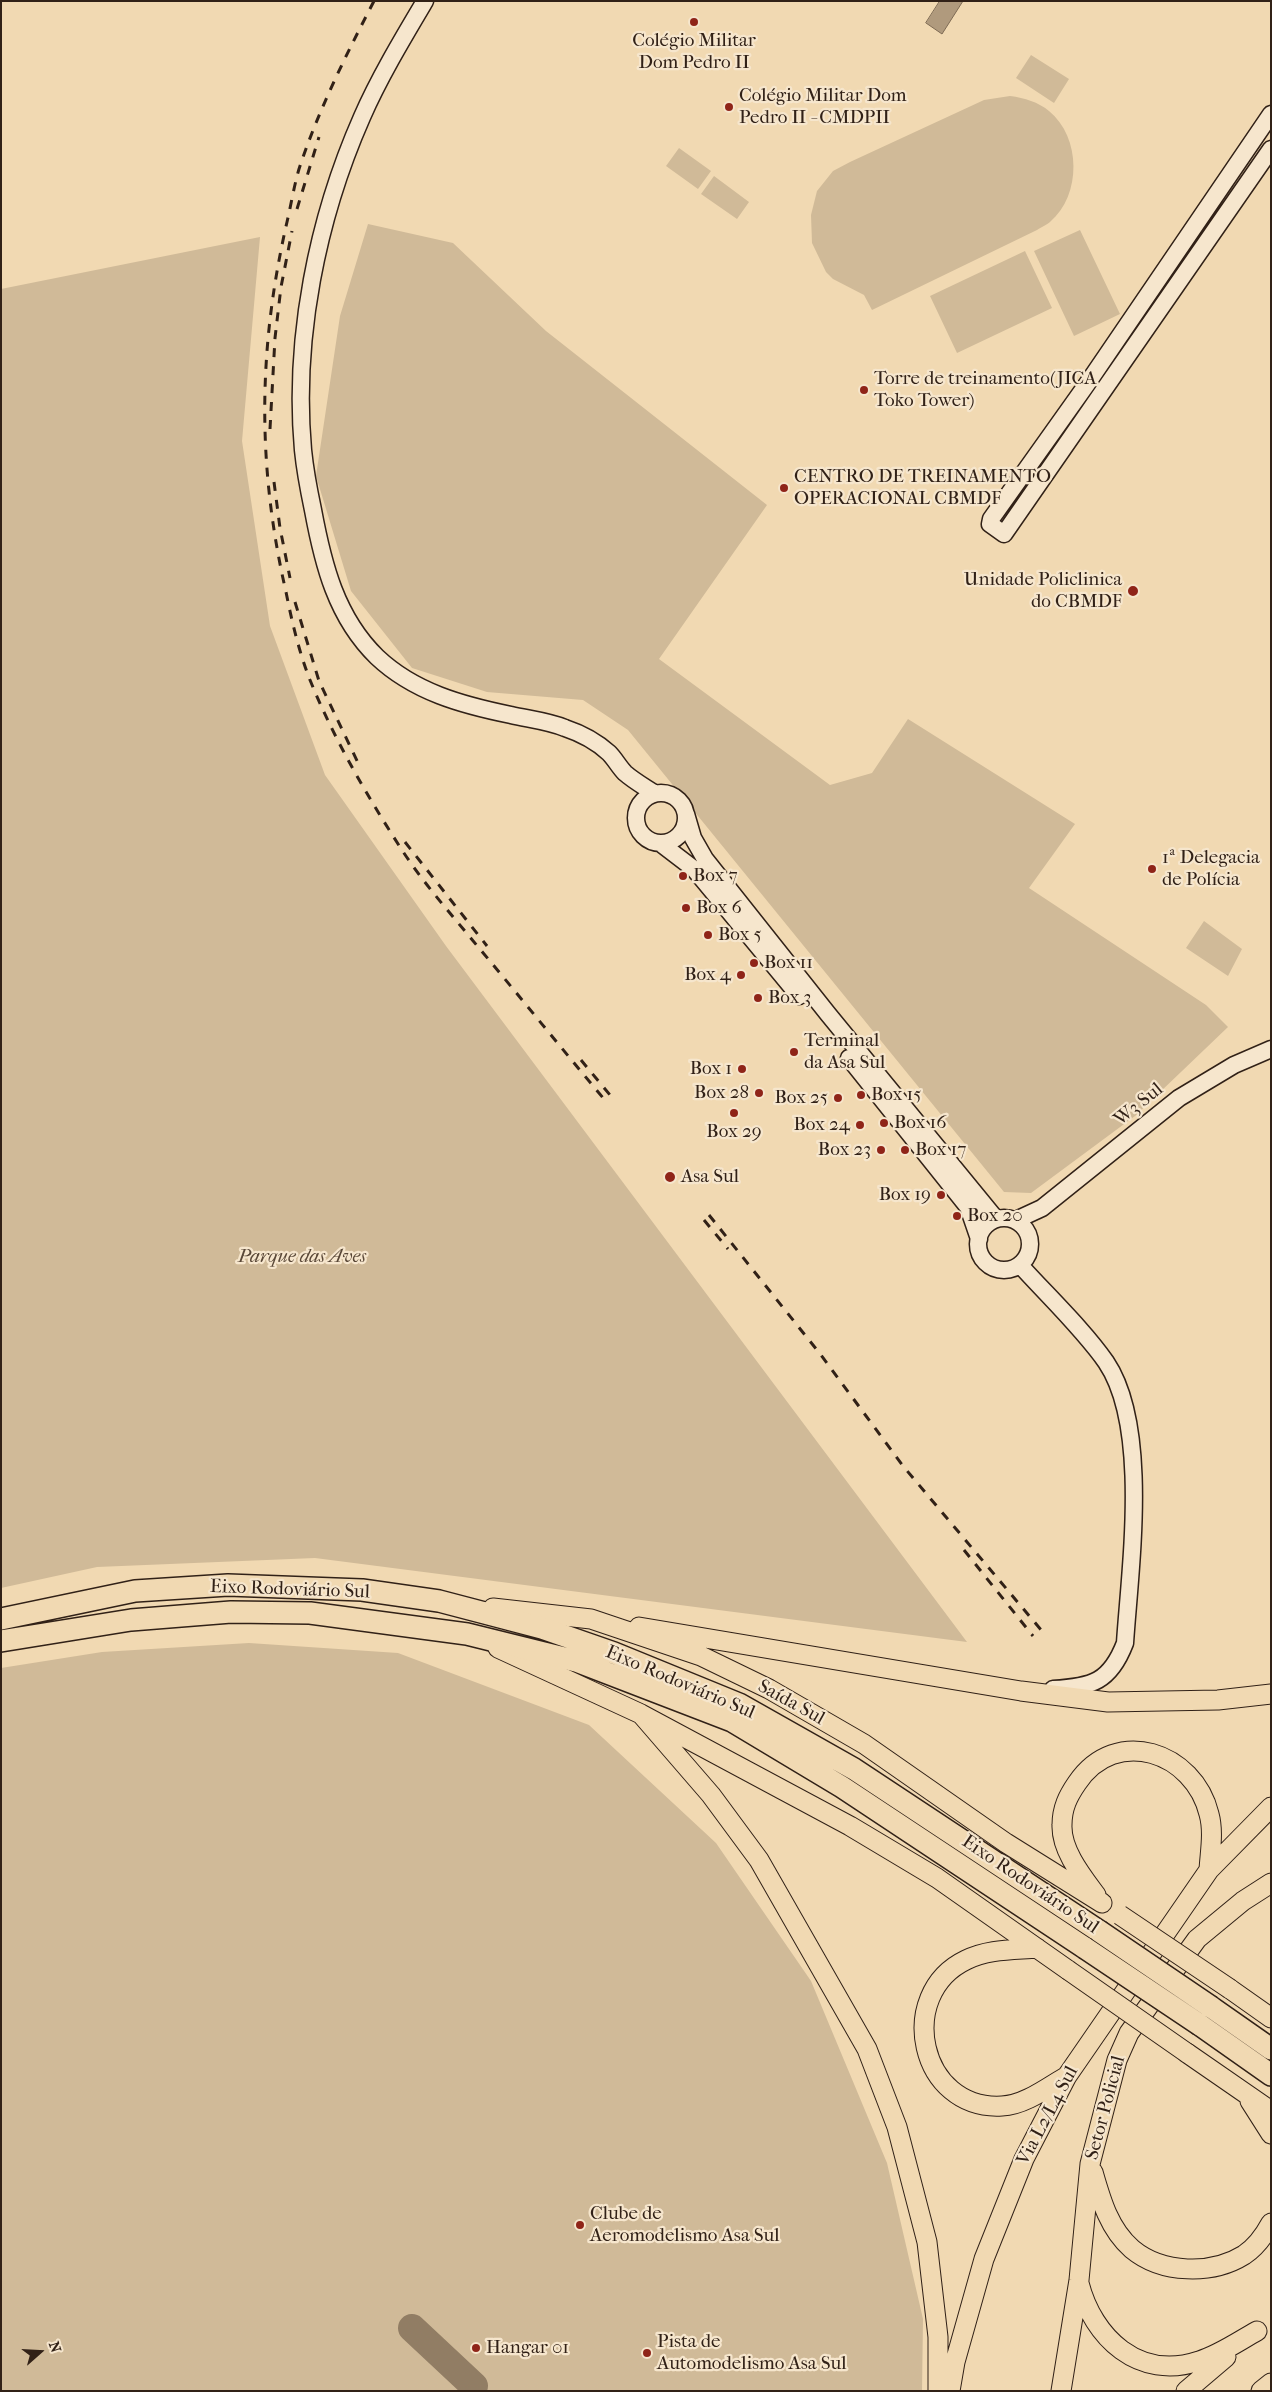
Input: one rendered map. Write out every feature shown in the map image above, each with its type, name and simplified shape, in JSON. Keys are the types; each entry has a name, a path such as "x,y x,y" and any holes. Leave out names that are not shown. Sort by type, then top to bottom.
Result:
{"highway":[{"name":"Eixo Rodoviário Sul","path":"1,1619 135,1591 228,1585 362,1590 439,1601 542,1628 614,1653 739,1704 854,1770 1099,1931 1206,2016 1271,2075"},
{"name":"Eixo Rodoviário Sul","path":"1,1641 132,1620 231,1612 310,1613 467,1634 576,1661 732,1721 842,1788 1085,1948 1206,2016 1271,2049"}],"main road":[{"name":"Saída Sul","path":"439,1601 591,1619 700,1656 769,1689 864,1744 1006,1843 1102,1903 1271,2018"},
{"path":"591,1619 1021,1691 1108,1702 1218,1700 1271,1694"},
{"path":"467,1634 641,1714 850,1826 938,1878 1271,2111"},
{"path":"641,1714 711,1795 759,1860 867,2049 897,2127 927,2242 938,2337 938,2391"},
{"path":"1102,1903 1080,1872 1067,1847 1062,1825 1066,1798 1082,1776 1099,1760 1117,1752 1138,1750 1164,1756 1182,1768 1199,1788 1209,1814 1212,1834 1209,1870"},
{"name":"Via L2/L4 Sul","path":"950,2391 955,2362 984,2259 1024,2159 1067,2076 1209,1870 1271,1807"},
{"name":"Setor Policial","path":"1061,2391 1078,2280 1090,2164 1116,2060 1129,2033 1197,1940 1243,1901 1271,1883"},
{"path":"1037,1948 989,1952 965,1960 950,1971 934,1989 927,2010 923,2038 933,2068 949,2089 978,2105 1003,2106 1013,2103 1031,2097 1067,2076"},
{"path":"1245,2094 1271,2134"},
{"path":"1090,2164 1102,2204 1113,2226 1132,2249 1158,2265 1195,2270 1225,2263 1244,2255 1262,2240 1271,2223"},
{"path":"1078,2280 1084,2300 1098,2327 1115,2347 1142,2360 1166,2365 1188,2364 1201,2361 1264,2327"},
{"path":"1186,2391 1264,2327"},
{"path":"1261,2391 1271,2383"}],"street":[{"path":"425,1 363,114 344,160 318,243 306,324 302,405 303,451 325,568 336,597 362,639 378,657 405,679 441,697 472,708 564,727 587,738 608,753 627,774 654,793"},
{"path":"1271,114 1006,498 990,524 1004,534 1271,149"},
{"path":"1206,210 1222,219"},
{"path":"1114,344 1129,353"},
{"path":"1006,498 1020,510"},
{"path":"627,774 638,807"},
{"path":"686,814 685,825 679,835 670,841 660,843 650,841 642,835 637,827 638,807 645,798 654,793 665,793 675,797 682,804 686,814 694,838 705,859 828,1014 996,1219"},
{"path":"660,843 694,869 820,1020 968,1207 982,1257 988,1264 1004,1270 1020,1265 1029,1252 1029,1236 1016,1220 996,1219 988,1224 978,1239"},
{"name":"W3 Sul","path":"1016,1220 1042,1208 1180,1098 1234,1065 1271,1049"},
{"name":"W3 Sul","path":"1029,1236 1042,1208"},
{"path":"1020,1265 1106,1363 1127,1411 1134,1490 1125,1644 1118,1660 1110,1671 1082,1688 1021,1691"}],"green space":[{"path":"1031,55 1069,79 1054,103 1016,78"},
{"path":"1010,96 1031,101 1045,108 1060,122 1067,136 1072,150 1074,166 1068,197 1060,211 1049,223 1037,230 872,310 864,295 833,279 826,272 812,243 811,215 817,191 833,171 850,162 984,100"},
{"path":"679,148 711,171 698,189 666,166"},
{"path":"714,176 749,202 737,219 701,194"},
{"path":"368,224 453,243 546,331 767,505 659,659 830,785 872,773 908,719 1075,824 1029,888 1206,1005 1228,1027 1135,1116 1031,1193 1004,1192 628,730 583,700 487,692 412,668 351,591 316,476 340,316"},
{"path":"1080,230 1120,314 1074,336 1034,251"},
{"name":"Parque das Aves","path":"260,237 242,441 270,626 325,775 446,946 967,1642 315,1558 97,1567 1,1588 1,289"},
{"path":"1025,251 1052,308 957,353 930,296"},
{"path":"1204,921 1242,949 1228,976 1186,948"},
{"path":"249,1643 398,1653 589,1725 716,1843 811,1981 887,2163 923,2319 922,2391 1,2391 1,1668 102,1652"}],"shaded area":[{"path":"940,1 963,1 942,34 926,23"}],"taxiway":[{"path":"412,2328 474,2386"}],"railway":[{"path":"374,1 324,105 299,169 277,269 266,361 266,453 270,499 288,603 302,659 329,724 351,766 400,847 438,899 604,1099"},
{"path":"297,209 319,137"},
{"path":"270,429 275,338 281,287 292,231"},
{"path":"274,482 280,528 290,578"},
{"path":"295,602 319,681 360,767"},
{"path":"405,842 487,946"},
{"path":"581,1060 610,1095"},
{"path":"709,1215 821,1355 903,1466 1042,1631"},
{"path":"704,1220 728,1249"},
{"path":"964,1550 1033,1636"}],"place":[{"name":"Colégio Militar Dom Pedro II","path":"694,22"},
{"name":"Colégio Militar Dom Pedro II - CMDPII","path":"729,107"},
{"name":"Torre de treinamento(JICA Toko Tower)","path":"864,390"},
{"name":"CENTRO DE TREINAMENTO OPERACIONAL CBMDF","path":"784,488"},
{"name":"Unidade Policlinica do CBMDF","path":"1133,591"},
{"name":"1ª Delegacia de Polícia","path":"1152,869"},
{"name":"Box 7","path":"683,876"},
{"name":"Box 6","path":"686,908"},
{"name":"Box 5","path":"708,935"},
{"name":"Box 11","path":"754,963"},
{"name":"Box 4","path":"741,975"},
{"name":"Box 3","path":"758,998"},
{"name":"Terminal da Asa Sul","path":"794,1052"},
{"name":"Box 1","path":"742,1069"},
{"name":"Box 28","path":"759,1093"},
{"name":"Box 15","path":"861,1095"},
{"name":"Box 25","path":"838,1098"},
{"name":"Box 29","path":"734,1113"},
{"name":"Box 16","path":"884,1123"},
{"name":"Box 24","path":"860,1125"},
{"name":"Box 23","path":"881,1150"},
{"name":"Box 17","path":"905,1150"},
{"name":"Asa Sul","path":"670,1177"},
{"name":"Box 19","path":"941,1195"},
{"name":"Box 20","path":"957,1216"},
{"name":"Clube de Aeromodelismo Asa Sul","path":"580,2225"},
{"name":"Hangar 01","path":"476,2348"},
{"name":"Pista de Automodelismo Asa Sul","path":"647,2353"}]}
